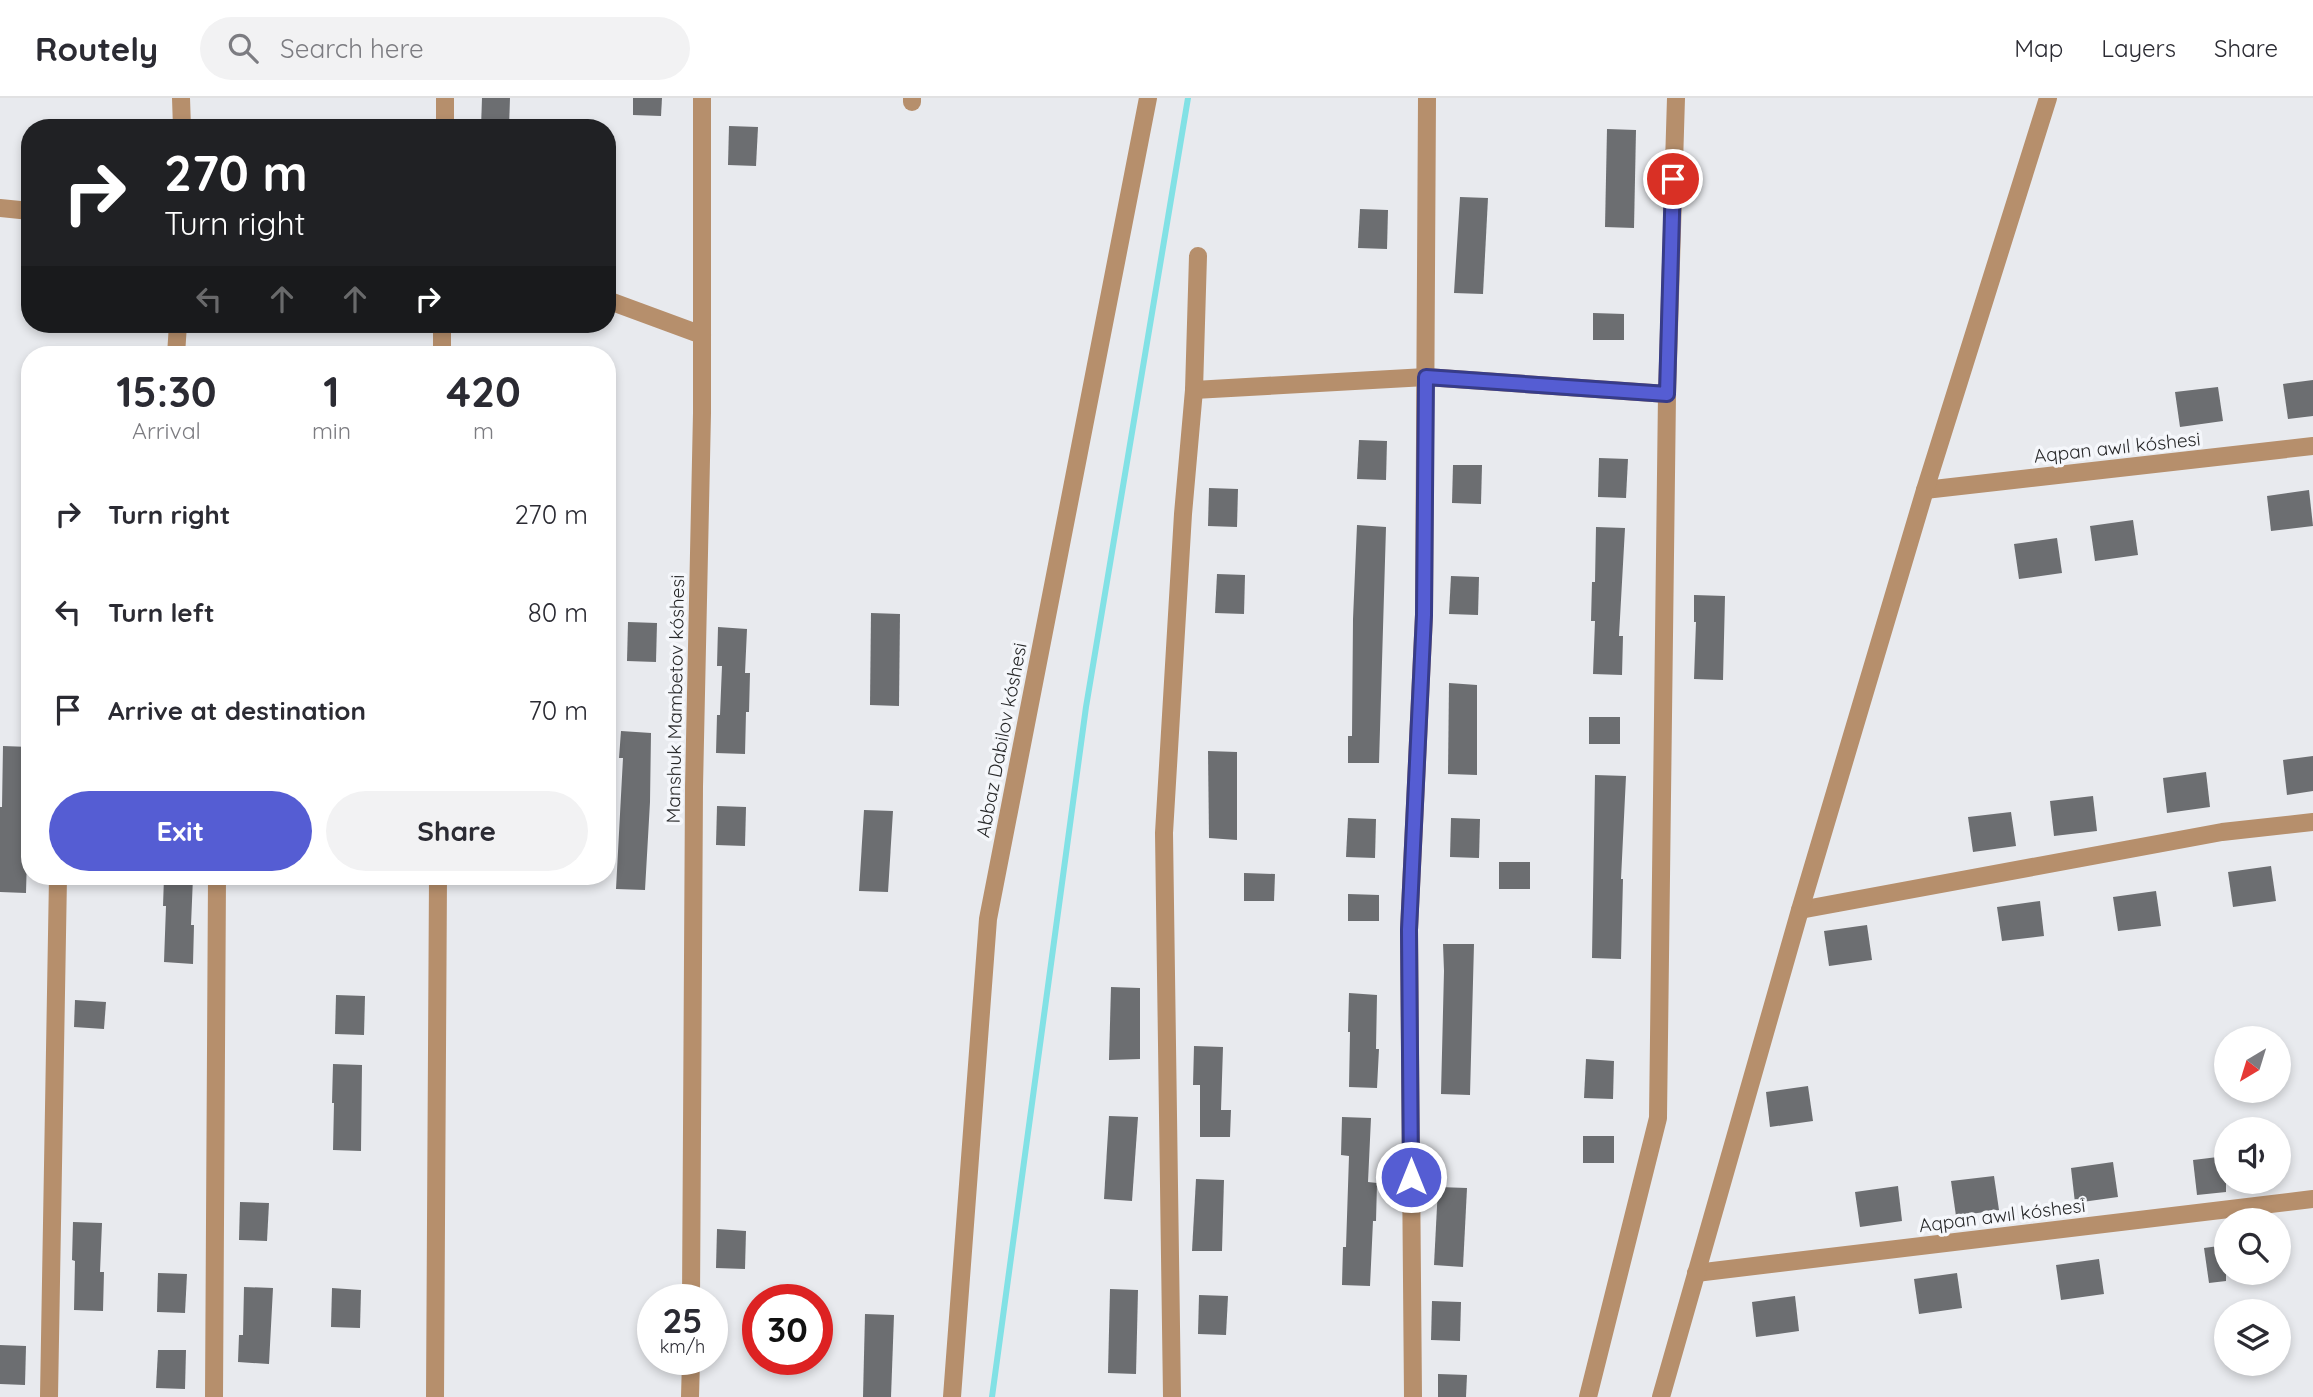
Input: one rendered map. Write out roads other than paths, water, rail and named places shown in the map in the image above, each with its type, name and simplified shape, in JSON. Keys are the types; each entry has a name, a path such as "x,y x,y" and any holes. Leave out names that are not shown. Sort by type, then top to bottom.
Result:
{"street":[{"path":"181,98 181,119"},
{"path":"445,98 445,119"},
{"name":"Manshuk Mambetov kóshesi","path":"691,1284 694,786 702,335 702,98"},
{"name":"Abbaz Dabilov kóshesi","path":"952,1397 988,919 1148,98"},
{"path":"1413,1397 1409,930 1424,615 1427,98"},
{"path":"1588,1397 1658,1118 1667,394 1676,98"},
{"path":"1661,1397 1800,910 1925,490 2048,98"},
{"path":"0,208 21,210"},
{"path":"1172,1397 1164,833 1183,514 1194,390 1198,256"},
{"path":"616,303 702,335"},
{"path":"1194,390 1426,377 1667,394"},
{"name":"Aqpan awıl kóshesi","path":"1925,490 2313,446"},
{"path":"1800,910 2222,832 2313,821"},
{"path":"49,1397 58,885"},
{"path":"214,1397 218,885"},
{"path":"435,1397 439,885"},
{"name":"Aqpan awıl kóshesi","path":"1696,1273 2313,1199"},
{"path":"690,1397 691,1375"}],"waterway":[{"path":"992,1397 1086,707 1188,98"}]}
